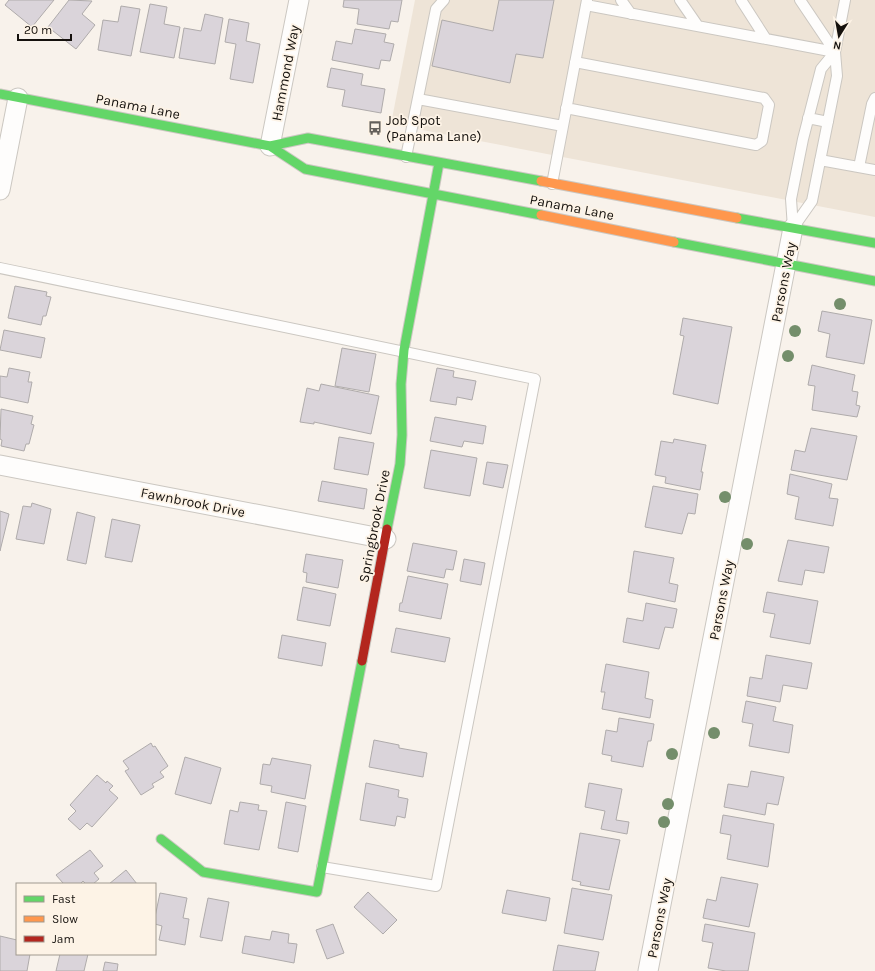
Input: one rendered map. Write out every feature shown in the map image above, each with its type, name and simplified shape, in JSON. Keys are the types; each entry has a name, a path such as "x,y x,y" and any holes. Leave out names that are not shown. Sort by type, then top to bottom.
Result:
{"main road":[{"name":"Panama Lane","path":"9,96 270,146 305,169 786,262 875,281"},
{"name":"Panama Lane","path":"270,146 308,138 406,158 875,243"},
{"name":"Springbrook Drive","path":"161,839 204,872 317,892 400,464 402,435 401,384 404,350 439,163"}],"street":[{"name":"Hammond Way","path":"270,146 299,0"},
{"path":"0,190 9,96"},
{"name":"Parsons Way","path":"648,971 793,228"},
{"name":"Fawnbrook Drive","path":"0,465 386,540"}],"lane":[{"path":"406,158 436,8 444,0"},
{"path":"621,0 631,14"},
{"path":"680,0 698,26"},
{"path":"741,0 766,39"},
{"path":"800,0 835,52"},
{"path":"793,228 812,201 837,76 835,52 845,0"},
{"path":"552,184 586,3 631,14 835,52"},
{"path":"793,228 791,199 808,118 821,69 835,52"},
{"path":"566,108 756,145 762,141 769,105 764,98 575,62"},
{"path":"860,167 872,104 875,98"},
{"path":"418,99 563,126"},
{"path":"808,118 828,122"},
{"path":"820,160 875,170"},
{"path":"0,268 535,378 436,886 322,867"}],"shaded area":[{"path":"415,0 875,0 875,217 391,124"}],"building":[{"path":"9,0 54,0 32,27 5,5"},
{"path":"69,0 92,1 82,14 95,25 76,49 48,27"},
{"path":"344,0 402,0 398,22 391,21 389,29 357,24 359,9 343,7"},
{"path":"499,0 554,0 543,58 516,54 510,83 432,66 442,20 493,31"},
{"path":"150,4 167,7 164,24 180,27 174,58 140,52"},
{"path":"121,6 140,9 131,56 98,50 103,20 118,22"},
{"path":"205,14 223,18 215,64 179,58 184,28 201,31"},
{"path":"229,19 249,23 246,41 260,44 253,83 230,79 236,44 225,42"},
{"path":"355,29 386,34 384,42 394,44 390,61 381,60 379,69 332,60 336,41 352,44"},
{"path":"331,68 363,74 361,85 385,89 381,113 342,106 345,90 327,87"},
{"path":"15,286 47,292 46,296 51,297 46,316 43,316 41,325 8,318"},
{"path":"822,311 872,320 864,364 826,357 830,334 818,331"},
{"path":"683,318 732,327 718,404 673,394 684,336 680,335"},
{"path":"4,330 45,338 41,358 0,350"},
{"path":"342,348 376,354 369,392 335,386"},
{"path":"812,365 855,375 852,391 858,392 856,405 860,406 857,417 812,410 815,386 808,385"},
{"path":"9,368 30,372 28,382 32,382 28,403 0,397 0,376 7,377"},
{"path":"437,368 454,371 453,377 476,381 472,400 457,397 456,405 430,401"},
{"path":"321,384 379,396 371,434 314,422 314,424 300,422 307,388 319,391"},
{"path":"1,409 33,416 31,424 34,425 29,444 26,444 24,451 1,446"},
{"path":"435,417 486,426 483,444 464,441 462,447 430,441"},
{"path":"811,428 857,436 847,480 791,470 795,450 805,452"},
{"path":"339,437 374,443 368,475 334,469"},
{"path":"674,439 706,445 701,472 703,472 700,490 665,483 666,477 655,475 661,441 673,443"},
{"path":"431,450 477,458 470,496 424,488"},
{"path":"487,462 508,465 503,488 483,484"},
{"path":"790,474 832,484 829,498 838,499 833,526 795,519 799,497 787,494"},
{"path":"322,481 367,489 364,509 318,501"},
{"path":"653,486 698,494 695,514 688,513 682,534 645,527"},
{"path":"32,503 51,509 44,544 16,539 23,506 31,507"},
{"path":"0,511 9,514 0,551"},
{"path":"77,512 95,517 86,564 67,560"},
{"path":"112,519 140,525 132,562 105,557"},
{"path":"788,540 829,547 824,573 805,570 802,585 778,581"},
{"path":"413,543 457,551 453,570 446,569 444,578 407,571"},
{"path":"634,551 674,558 669,583 678,585 675,602 628,592"},
{"path":"306,554 343,560 338,588 306,582 307,573 303,572"},
{"path":"464,559 485,563 481,585 460,581"},
{"path":"408,576 448,584 441,619 399,611"},
{"path":"303,587 336,594 330,626 297,620"},
{"path":"767,592 818,601 810,644 770,637 775,614 763,612"},
{"path":"646,603 677,609 673,628 665,627 659,649 623,642 627,618 643,621"},
{"path":"396,628 450,638 445,662 391,652"},
{"path":"282,635 326,643 322,666 278,658"},
{"path":"766,655 812,663 807,689 783,685 780,702 747,696 750,677 762,679"},
{"path":"606,664 649,672 645,698 653,700 650,718 602,709 605,692 601,692"},
{"path":"746,701 776,707 773,721 793,725 789,753 749,746 753,724 742,722"},
{"path":"619,718 654,724 651,741 648,741 643,767 611,761 612,756 602,754 606,730 617,732"},
{"path":"374,740 399,745 399,748 427,753 423,777 369,767"},
{"path":"151,743 153,747 155,746 168,766 160,772 164,777 152,784 154,787 141,795 125,771 129,769 123,761"},
{"path":"185,757 221,768 211,804 175,794"},
{"path":"272,758 311,765 305,799 271,792 272,786 260,784 263,764 270,765"},
{"path":"751,771 784,777 778,805 767,803 765,815 724,807 728,784 748,787"},
{"path":"97,775 106,783 107,781 113,786 109,790 118,798 92,827 87,823 80,830 68,819 76,811 70,805"},
{"path":"366,783 399,790 398,797 408,799 405,818 397,816 395,826 360,820"},
{"path":"589,783 622,789 616,820 629,822 627,834 601,829 605,811 585,807"},
{"path":"240,802 259,805 258,810 267,811 259,850 224,844 230,810 238,812"},
{"path":"286,802 306,806 298,852 278,848"},
{"path":"723,815 774,824 768,867 727,859 731,835 720,833"},
{"path":"580,833 620,840 609,890 580,885 581,882 572,880"},
{"path":"90,850 103,866 94,873 99,879 94,883 85,883 83,881 81,883 63,883 56,875"},
{"path":"126,870 136,883 110,883"},
{"path":"721,877 758,884 749,927 703,918 707,899 716,901"},
{"path":"572,888 612,895 603,940 564,933"},
{"path":"507,890 550,898 546,921 502,913"},
{"path":"368,892 397,920 383,934 354,907"},
{"path":"160,893 187,898 183,918 189,919 185,945 159,940 162,926 156,924 156,912"},
{"path":"208,898 229,902 222,941 200,937"},
{"path":"333,924 344,953 327,959 316,930"},
{"path":"705,924 755,933 748,971 726,971 708,968 713,943 702,941"},
{"path":"272,931 289,934 288,943 297,944 294,963 242,953 245,936 270,940"},
{"path":"0,936 16,940 16,955 30,955 27,971 0,971"},
{"path":"558,945 599,952 595,971 553,971"},
{"path":"60,955 88,955 84,971 56,971"},
{"path":"105,962 118,964 117,971 103,971"}],"traffic: fast":[{"path":"0,94 270,146 308,138 541,181"},
{"path":"270,146 305,169 541,215"},
{"path":"387,529 400,464 402,435 401,384 404,350 439,163"},
{"path":"737,218 875,243"},
{"path":"674,242 875,281"},
{"path":"161,839 203,872 317,892 362,661"}],"traffic: slow":[{"path":"541,181 737,218"},
{"path":"541,215 674,242"}],"traffic: jam":[{"path":"362,661 387,529"}],"place":[{"name":"Job Spot (Panama Lane)","path":"375,128"}]}
